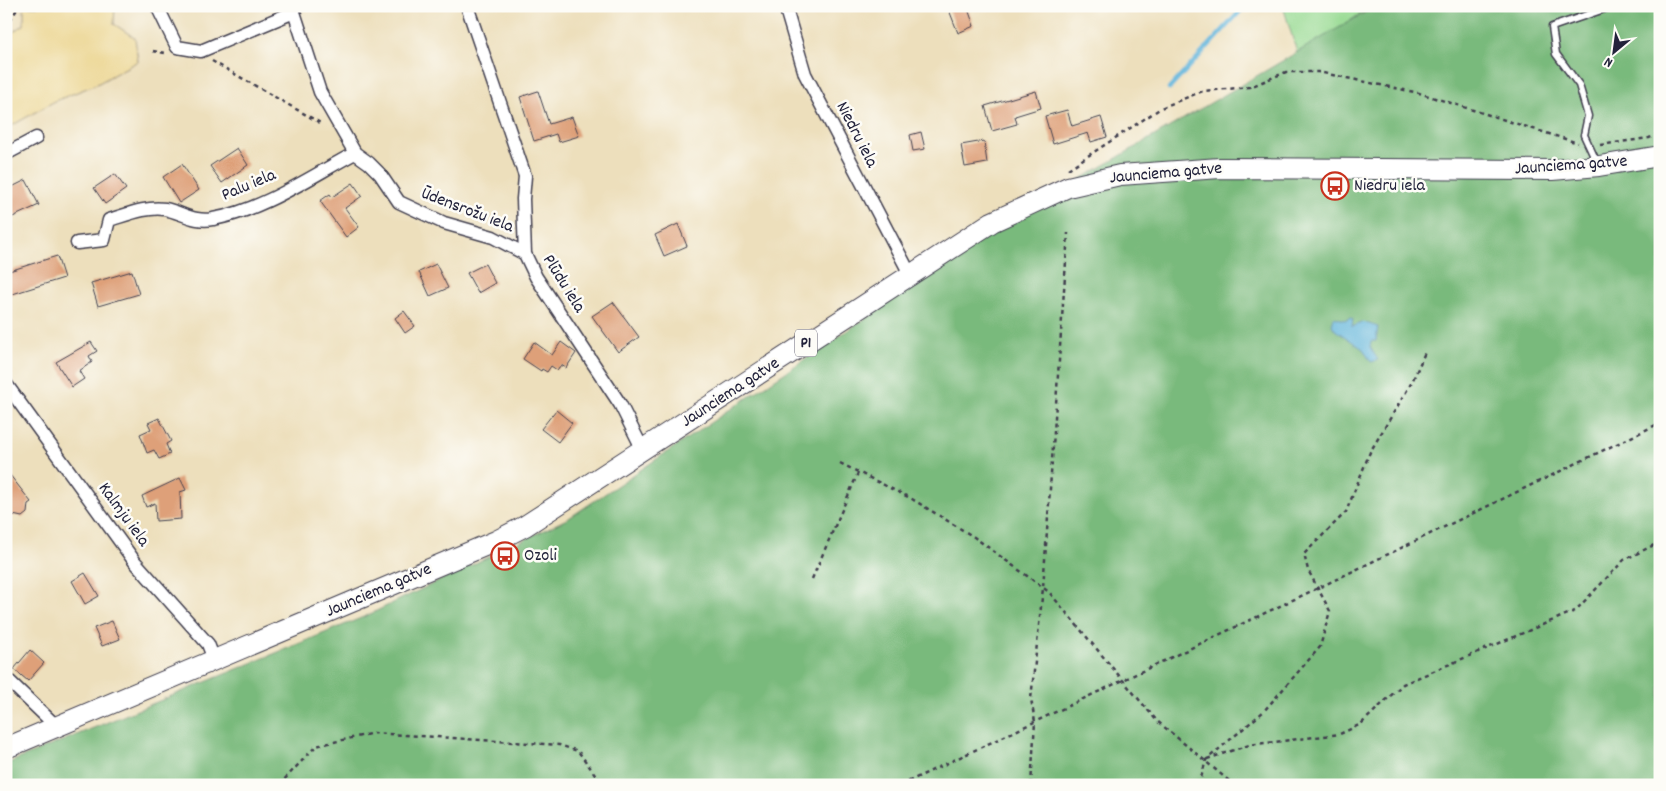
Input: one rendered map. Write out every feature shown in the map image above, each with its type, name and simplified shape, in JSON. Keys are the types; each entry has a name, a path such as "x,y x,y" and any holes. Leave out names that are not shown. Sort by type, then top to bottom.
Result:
{"main road":[{"name":"Jaunciema gatve","path":"6,748 215,662 496,541 525,526 992,222 1068,187 1120,175 1220,168 1505,170 1599,166 1660,156"}],"street":[{"name":"Ūdensrožu iela","path":"157,6 177,47 201,51 294,12 320,92 355,153 380,174 399,202 444,223 493,237 525,254"},
{"name":"Plūdu iela","path":"467,6 525,176 522,199 525,254 536,277 620,404 643,450"},
{"name":"Niedru iela","path":"785,6 805,74 910,274"},
{"path":"6,154 36,138"},
{"name":"Palu iela","path":"77,243 104,240 108,220 141,210 162,208 191,219 211,220 249,209 355,153"},
{"name":"Kalmju iela","path":"6,384 135,562 208,644 215,662"},
{"path":"6,678 57,727"}],"lane":[{"path":"1599,166 1584,135 1588,116 1579,85 1556,54 1552,27 1613,6"}],"path":[{"path":"6,27 18,6"},
{"path":"153,51 171,54"},
{"path":"208,60 217,62 279,100 346,137"},
{"path":"1068,169 1161,108 1203,91 1250,87 1286,72 1318,72 1419,92 1588,146 1649,138 1660,134"},
{"path":"1031,785 1035,722 1031,699 1042,588 1068,232"},
{"path":"1199,785 1206,760 1263,712 1320,647 1330,611 1308,570 1304,554 1346,512 1370,452 1412,382 1426,350"},
{"path":"901,785 1318,588 1660,423"},
{"path":"840,463 912,499 974,537 1042,588 1157,721 1234,785"},
{"path":"812,579 858,472"},
{"path":"1206,760 1249,745 1310,739 1340,734 1354,728 1361,724 1403,684 1574,612 1624,560 1660,542"},
{"path":"279,785 316,746 374,733 559,745 578,751 603,785"},
{"path":"228,785 243,785"}],"green space":[{"path":"1283,6 1372,6 1298,56"},
{"path":"1376,6 1660,6 1660,785 6,785 6,764 366,616 569,518 1016,217"}],"sand":[{"path":"24,6 115,6 114,24 135,38 138,61 97,84 55,101 6,129 6,36 24,25"}],"water":[{"path":"1334,317 1344,320 1353,319 1352,327 1363,322 1378,327 1376,341 1371,341 1370,347 1378,360 1371,362 1363,349 1335,330 1332,325"}],"building":[{"path":"958,6 967,6 974,26 958,33 949,10"},
{"path":"538,91 549,124 572,117 579,136 559,142 556,134 534,141 520,97"},
{"path":"1036,91 1041,108 1015,116 1017,124 992,131 985,106"},
{"path":"1067,110 1072,126 1101,117 1107,137 1091,142 1088,133 1053,144 1045,116"},
{"path":"921,132 925,149 913,151 910,135"},
{"path":"984,141 987,163 965,167 961,145"},
{"path":"237,148 248,165 222,183 210,166"},
{"path":"182,164 199,190 179,203 163,177"},
{"path":"115,174 126,189 105,204 94,188"},
{"path":"26,180 39,205 6,220 6,190"},
{"path":"353,183 362,196 345,208 359,227 346,237 320,201 330,194 332,197"},
{"path":"678,224 687,246 664,256 655,235"},
{"path":"57,256 64,278 6,296 6,272"},
{"path":"436,264 448,288 430,296 419,272"},
{"path":"485,264 495,283 478,293 467,273"},
{"path":"132,271 139,294 98,306 91,283"},
{"path":"613,302 639,337 618,352 592,316"},
{"path":"404,311 415,326 405,333 395,318"},
{"path":"91,342 97,351 89,356 92,362 79,371 84,379 72,387 56,362"},
{"path":"534,342 552,355 561,342 576,353 566,368 561,365 557,370 551,366 547,372 542,369 541,371 523,359"},
{"path":"556,410 572,423 558,442 541,429"},
{"path":"159,418 171,441 166,444 170,454 159,459 154,450 147,453 140,434 151,429 148,423"},
{"path":"6,470 31,502 28,504 27,513 22,517 13,515 6,521"},
{"path":"180,478 186,490 180,492 181,519 156,521 155,503 146,507 142,496"},
{"path":"85,573 99,596 85,604 72,581"},
{"path":"112,621 120,639 102,646 94,628"},
{"path":"30,650 44,663 28,681 14,669"}],"waterway":[{"path":"1169,89 1245,6"}],"place":[{"name":"Niedru iela","path":"1335,186"},
{"name":"Ozoli","path":"505,556"}]}
